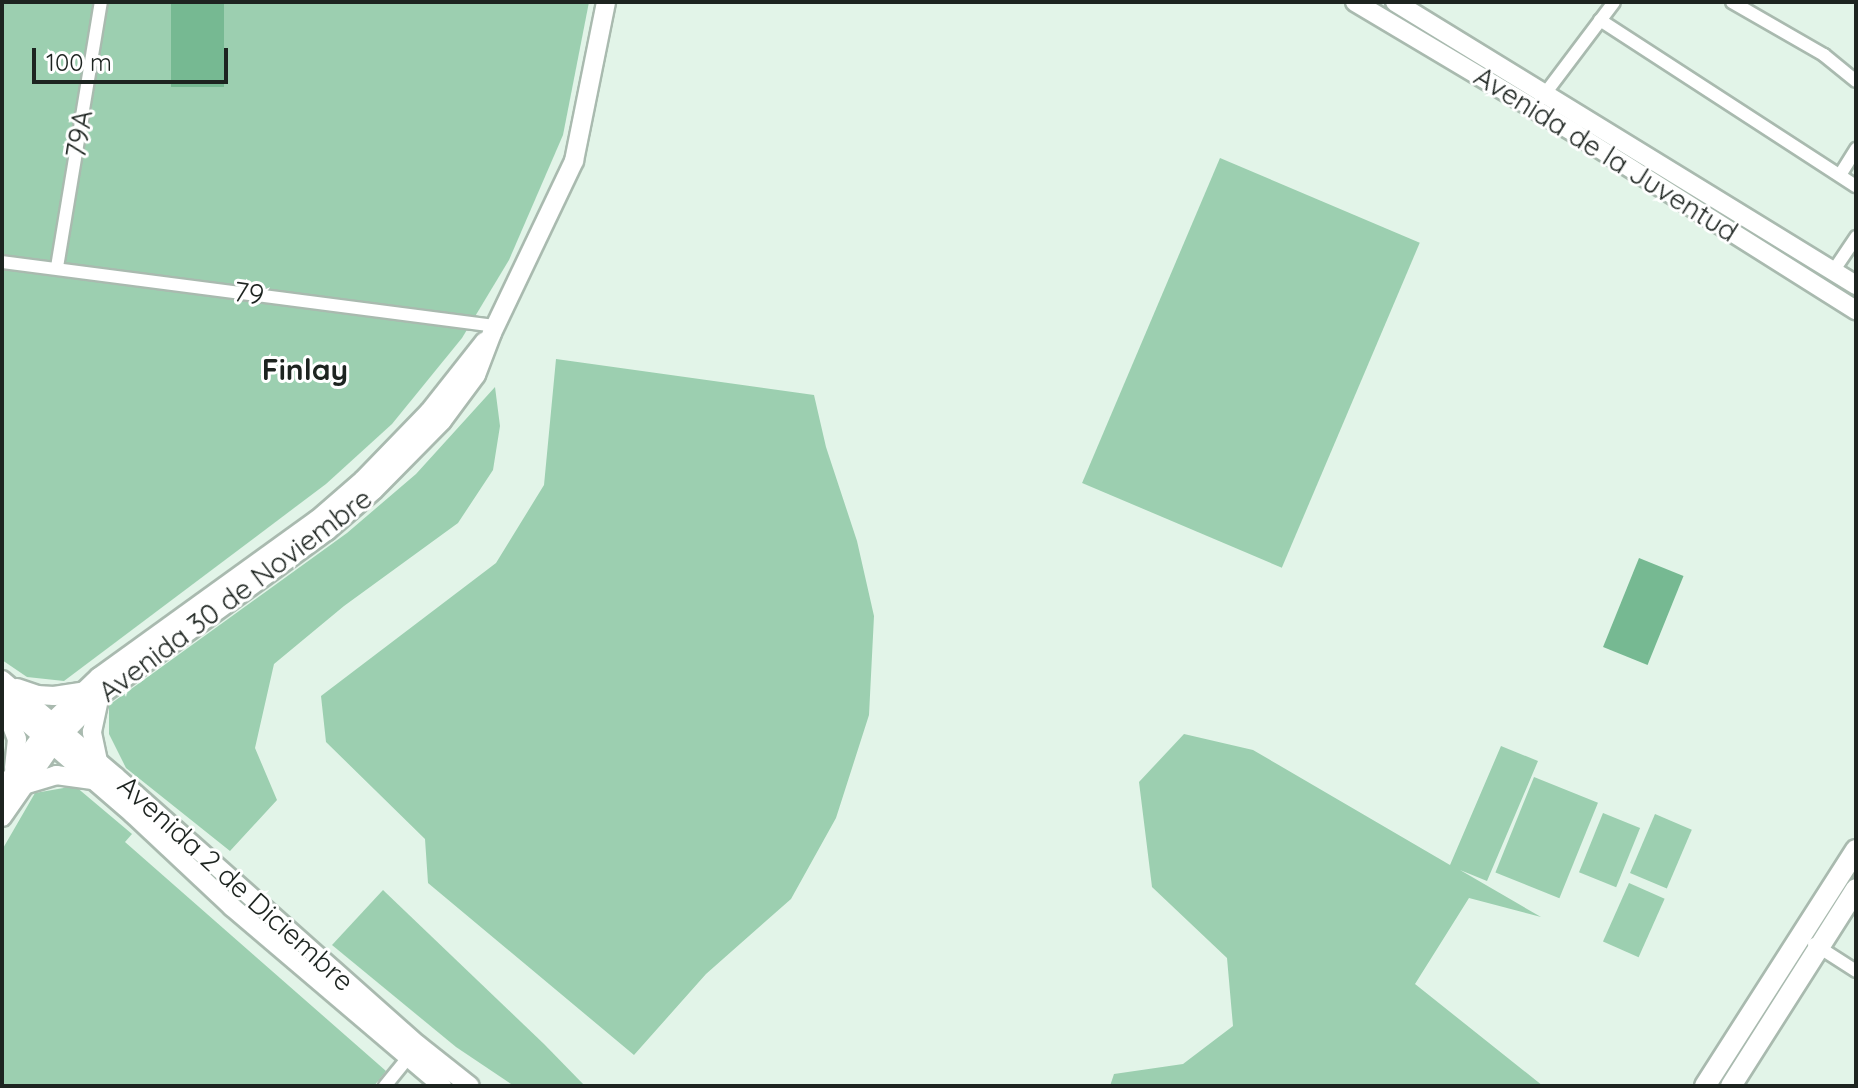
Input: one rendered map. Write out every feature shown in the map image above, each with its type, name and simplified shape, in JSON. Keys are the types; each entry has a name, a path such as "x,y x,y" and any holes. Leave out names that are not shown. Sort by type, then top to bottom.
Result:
{"main road":[{"name":"Avenida 30 de Noviembre","path":"2,817 19,778 53,733 92,693 327,531 374,490 442,421 476,375 494,329 574,161 606,2"},
{"name":"Avenida de la Juventud","path":"1355,2 1534,108 1856,310"},
{"name":"Avenida de la Juventud","path":"1395,2 1856,285"},
{"path":"1792,270 1803,252"},
{"path":"96,781 56,775 19,778 17,739 3,692 37,695 92,693 92,732 98,761"},
{"name":"Avenida 2 de Diciembre","path":"3,692 53,733 98,761 412,1052 442,1086"},
{"name":"Avenida 2 de Diciembre","path":"53,733 96,781 232,907 412,1052 470,1086"},
{"name":"Avenida 30 de Noviembre","path":"2,790 19,778"},
{"path":"1705,1086 1856,850"},
{"path":"1731,1086 1856,889"}],"street":[{"name":"79A","path":"57,267 101,2"},
{"path":"1534,108 1614,2"},
{"path":"1732,2 1824,55 1856,81"},
{"path":"1600,20 1856,186"},
{"path":"1840,175 1856,149"},
{"path":"1834,270 1856,237"},
{"name":"79","path":"2,262 57,267 494,329"},
{"path":"1801,936 1856,971"},
{"path":"385,1086 412,1052"}],"shaded area":[{"path":"2,2 589,2 563,135 509,260 462,338 392,424 326,484 64,681 27,677 2,660"},
{"path":"171,2 224,2 224,87 171,87"},
{"path":"1220,158 1420,243 1282,568 1082,483"},
{"path":"556,359 814,395 826,447 857,541 874,616 869,715 836,818 791,899 706,974 634,1055 428,883 425,839 326,742 321,696 496,563 544,485"},
{"path":"495,387 500,426 493,470 458,523 344,606 274,664 255,748 277,800 230,851 126,768 109,734 109,705 347,533 416,474"},
{"path":"1639,558 1684,576 1648,665 1603,647"},
{"path":"1184,734 1253,750 1450,865 1501,746 1538,761 1487,881 1460,870 1541,917 1469,898 1415,984 1543,1086 1110,1086 1114,1074 1183,1064 1233,1026 1227,958 1152,887 1139,782"},
{"path":"1534,777 1598,803 1559,898 1495,872"},
{"path":"75,786 132,834 125,842 386,1071 374,1086 2,1086 2,850 35,793"},
{"path":"1603,813 1640,828 1616,887 1579,872"},
{"path":"1655,814 1692,830 1667,889 1630,873"},
{"path":"1629,883 1665,899 1639,957 1603,941"},
{"path":"383,890 585,1086 514,1086 456,1047 332,945"}],"district":[{"name":"Finlay","path":"305,369"}]}
